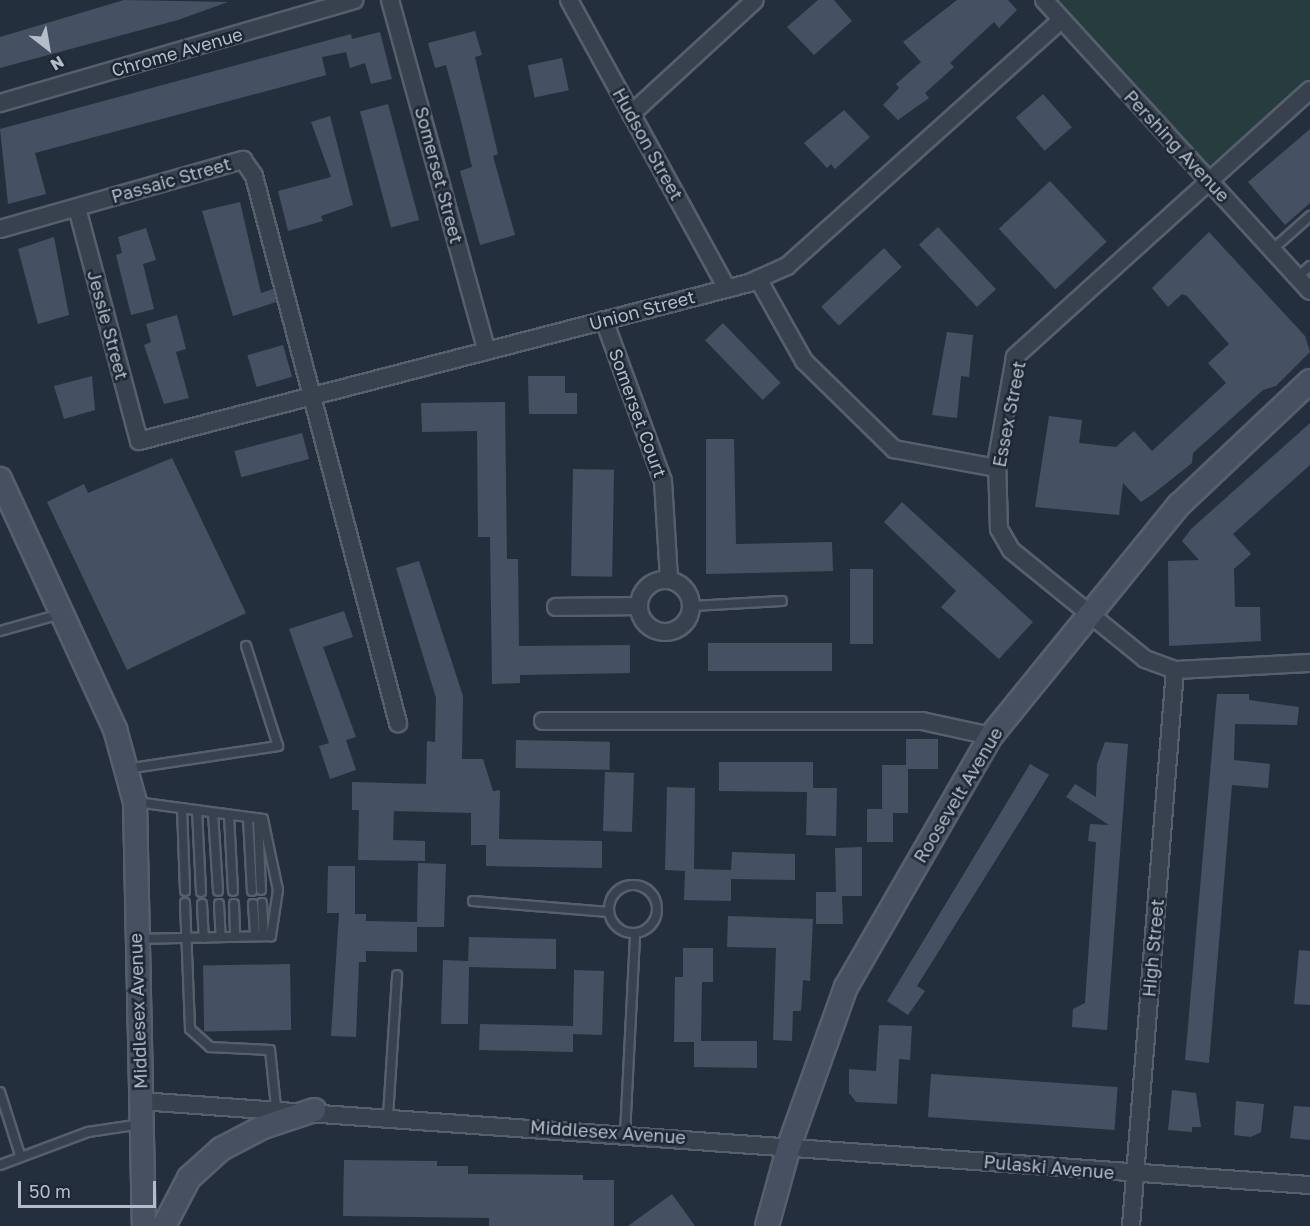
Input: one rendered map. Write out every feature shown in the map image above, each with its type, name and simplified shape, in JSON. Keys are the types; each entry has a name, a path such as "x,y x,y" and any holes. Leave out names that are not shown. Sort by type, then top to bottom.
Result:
{"street":[{"name":"Chrome Avenue","path":"0,103 354,0"},
{"name":"Somerset Street","path":"390,0 487,351"},
{"name":"Hudson Street","path":"568,0 727,288"},
{"path":"631,114 755,0"},
{"name":"Pershing Avenue","path":"1044,0 1208,181 1273,249 1304,272 1310,291"},
{"name":"Union Street","path":"139,441 727,288 758,279 788,266 1061,20"},
{"name":"Essex Street","path":"1175,670 1145,659 1011,550 999,529 997,468 1016,357 1310,90"},
{"name":"Passaic Street","path":"0,229 243,160 254,176 309,398"},
{"name":"Jessie Street","path":"77,208 139,441"},
{"path":"758,279 804,361 894,449 997,468"},
{"name":"Somerset Court","path":"604,320 663,481 669,580"},
{"name":"Roosevelt Avenue","path":"767,1226 789,1146 846,987 991,736 1072,634 1093,615 1179,505 1310,381"},
{"path":"309,398 398,723"},
{"name":"Middlesex Avenue","path":"0,479 115,729 135,802 141,1101 276,1107 789,1146"},
{"path":"669,580 683,586 692,606 685,624 668,633 650,628 638,606 647,586 669,580"},
{"path":"556,607 638,606"},
{"path":"1175,670 1310,663"},
{"name":"High Street","path":"1131,1226 1175,670"},
{"path":"543,721 922,721 991,736"},
{"path":"141,1101 144,1226"},
{"path":"164,1226 180,1190 214,1154 240,1137 314,1110"},
{"name":"Pulaski Avenue","path":"789,1146 1310,1185"}],"lane":[{"path":"1273,249 1310,216"},
{"path":"692,606 782,601"},
{"path":"0,631 63,614"},
{"path":"126,769 278,746 246,646"},
{"path":"135,802 263,819 278,890 271,936 136,939"},
{"path":"182,808 185,891"},
{"path":"197,810 201,892"},
{"path":"213,813 218,891"},
{"path":"229,815 233,891"},
{"path":"248,818 257,890 258,819"},
{"path":"627,885 647,889 657,906 656,916 645,930 635,934 619,929 609,912 618,890 627,885"},
{"path":"473,901 609,912"},
{"path":"185,903 190,1029 210,1047 270,1050 276,1107"},
{"path":"257,903 259,936"},
{"path":"202,904 204,938"},
{"path":"219,904 221,937"},
{"path":"234,904 235,937"},
{"path":"625,1134 635,934"},
{"path":"388,1116 397,975"},
{"path":"0,1092 20,1155"},
{"path":"0,1165 20,1155 88,1132 141,1124"}],"green space":[{"path":"1045,0 1310,0 1310,82 1200,173"}],"building":[{"path":"124,0 228,2 178,20 0,68 0,37"},
{"path":"818,0 834,0 852,21 814,55 787,27"},
{"path":"957,0 1008,0 1017,10 999,28 994,22 950,63 954,67 925,93 929,98 898,120 883,105 899,88 896,84 921,62 903,42"},
{"path":"475,31 482,55 475,57 498,154 493,156 515,235 480,245 460,171 472,167 461,121 446,65 435,68 428,43"},
{"path":"380,32 392,79 371,84 365,63 350,68 346,52 322,57 326,75 35,153 46,194 8,204 0,129 351,34 352,39"},
{"path":"562,58 569,90 535,98 528,65"},
{"path":"1043,94 1072,127 1045,151 1016,118"},
{"path":"388,104 419,220 391,227 360,112"},
{"path":"844,110 870,137 835,169 831,164 827,168 804,143"},
{"path":"330,116 353,205 321,216 323,221 288,231 278,191 331,177 311,122"},
{"path":"1310,129 1310,203 1285,225 1248,182"},
{"path":"1050,181 1107,242 1055,289 999,229"},
{"path":"240,202 261,293 273,289 276,302 233,316 202,211"},
{"path":"938,227 996,289 977,307 919,245"},
{"path":"146,228 156,260 143,264 154,309 131,315 116,255 122,253 118,237"},
{"path":"1209,232 1305,336 1310,352 1276,386 1263,390 1193,453 1192,463 1153,494 1141,502 1123,483 1119,515 1035,507 1049,416 1082,420 1079,443 1116,447 1134,431 1152,451 1226,383 1208,363 1229,344 1187,296 1182,294 1168,307 1152,288"},
{"path":"54,237 69,315 38,324 18,249"},
{"path":"884,248 902,267 839,326 821,307"},
{"path":"177,315 186,349 176,352 189,398 164,404 144,345 151,342 146,324"},
{"path":"723,323 781,383 763,400 705,340"},
{"path":"947,332 973,335 969,377 961,376 957,418 932,415"},
{"path":"283,345 292,377 257,387 247,355"},
{"path":"92,376 95,410 64,419 54,386"},
{"path":"528,376 565,376 565,393 577,393 577,414 529,414"},
{"path":"505,402 507,559 518,559 519,646 630,645 630,673 520,675 520,683 492,684 490,537 478,537 477,431 422,432 421,403"},
{"path":"1310,423 1310,465 1233,534 1251,554 1234,569 1235,607 1260,607 1261,641 1169,646 1168,561 1199,560 1182,541 1191,529"},
{"path":"302,433 309,459 241,477 234,451"},
{"path":"706,439 734,439 736,544 832,542 833,571 706,574"},
{"path":"172,458 246,613 127,670 47,502 84,484 88,493"},
{"path":"573,469 614,470 612,577 571,576"},
{"path":"902,502 1033,622 999,659 941,607 956,591 884,522"},
{"path":"419,561 463,696 462,759 483,759 493,791 500,790 499,839 602,841 602,868 486,866 486,845 471,845 471,813 394,811 393,840 425,841 425,861 358,860 359,810 352,810 352,782 426,784 427,741 435,742 436,698 396,568"},
{"path":"850,569 873,569 873,644 850,644"},
{"path":"344,611 353,637 323,647 356,737 346,740 356,770 330,779 319,746 329,743 289,629"},
{"path":"708,643 832,643 832,671 708,671"},
{"path":"1217,694 1249,694 1249,700 1299,707 1297,725 1235,724 1234,760 1270,764 1268,788 1232,785 1209,1063 1185,1060"},
{"path":"906,739 938,739 938,769 908,769 908,813 893,813 893,842 867,842 867,809 882,809 882,765 906,765"},
{"path":"516,740 610,742 609,770 516,768"},
{"path":"1105,742 1128,744 1107,1030 1072,1027 1073,1009 1085,1003 1096,842 1088,841 1090,824 1109,825 1066,797 1075,784 1096,797 1097,764"},
{"path":"719,762 813,762 813,788 837,788 836,836 806,835 807,792 719,791"},
{"path":"1030,764 1049,775 917,986 925,991 908,1015 887,1001"},
{"path":"605,772 634,773 632,832 603,831"},
{"path":"667,787 695,788 694,869 731,870 732,852 795,854 795,880 731,879 731,901 684,900 685,871 665,870"},
{"path":"862,847 862,896 842,896 843,924 816,924 816,892 836,892 835,848"},
{"path":"418,863 446,864 444,927 417,927 417,952 366,951 366,962 359,962 356,1037 331,1036 339,913 327,913 328,866 355,866 355,914 366,914 366,921 417,922"},
{"path":"728,916 813,919 810,981 803,980 801,1011 793,1011 792,1041 773,1040 776,948 727,947"},
{"path":"469,937 556,939 556,969 469,967 468,1024 441,1024 443,960 468,961"},
{"path":"683,948 713,948 713,982 702,982 701,1041 757,1041 757,1068 694,1067 694,1042 674,1042 675,977 683,977"},
{"path":"1299,950 1310,951 1310,1005 1294,1004"},
{"path":"290,964 291,1030 204,1032 203,966"},
{"path":"574,970 604,971 602,1035 573,1034 573,1052 479,1050 480,1024 573,1026"},
{"path":"879,1025 912,1026 910,1060 899,1059 897,1104 856,1102 849,1093 849,1069 876,1071"},
{"path":"931,1074 1118,1087 1115,1130 928,1117"},
{"path":"1172,1090 1196,1093 1201,1127 1192,1127 1192,1132 1168,1130"},
{"path":"1236,1101 1264,1104 1261,1132 1251,1137 1234,1135"},
{"path":"1294,1106 1310,1107 1310,1140 1290,1138"},
{"path":"344,1160 437,1161 437,1166 468,1166 468,1174 583,1175 583,1180 614,1180 614,1226 489,1226 489,1218 343,1216"},
{"path":"672,1194 695,1226 628,1226"}]}
